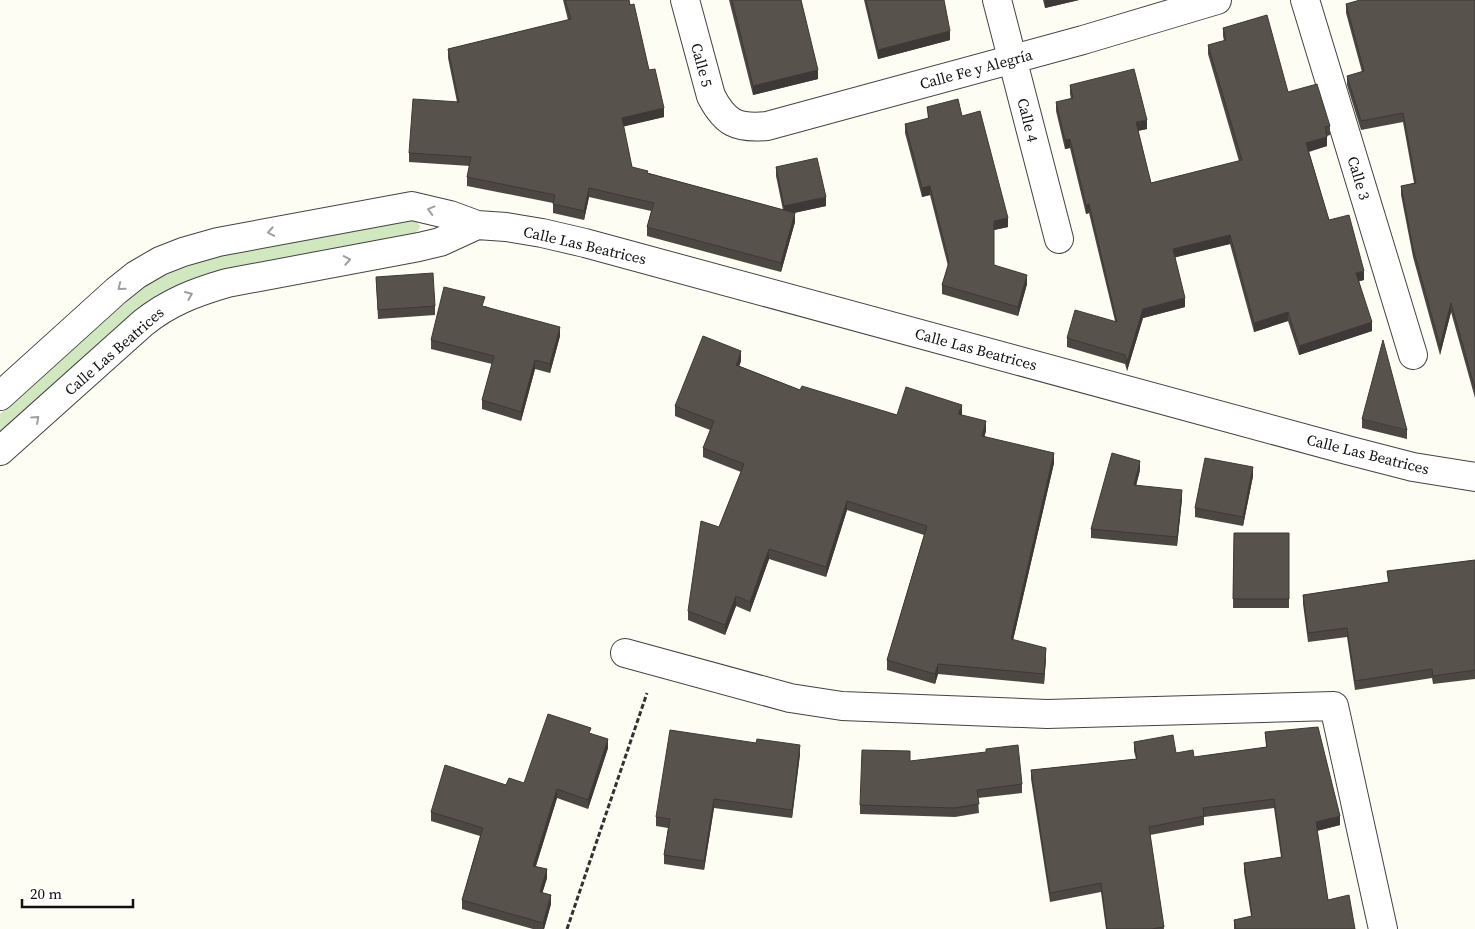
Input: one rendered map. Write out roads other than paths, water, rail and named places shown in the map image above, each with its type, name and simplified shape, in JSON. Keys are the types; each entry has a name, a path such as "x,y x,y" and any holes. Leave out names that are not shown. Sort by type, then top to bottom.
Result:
{"street":[{"name":"Calle 5","path":"685,0 711,96 717,109 725,118 733,122"},
{"name":"Calle 4","path":"997,0 1059,239"},
{"name":"Calle Fe y Alegría","path":"733,122 750,128 767,126 1013,59 1218,0"},
{"name":"Calle 3","path":"1305,0 1412,355"},
{"name":"Calle Las Beatrices","path":"0,396 136,275 160,261 218,242 412,206 450,215 477,225 533,232 585,243 1413,467 1475,477"},
{"name":"Calle Las Beatrices","path":"0,451 143,322 178,300 197,291 227,283 440,242 477,225"},
{"path":"626,653 790,698 842,706 1047,714 1334,706 1383,929"}]}
